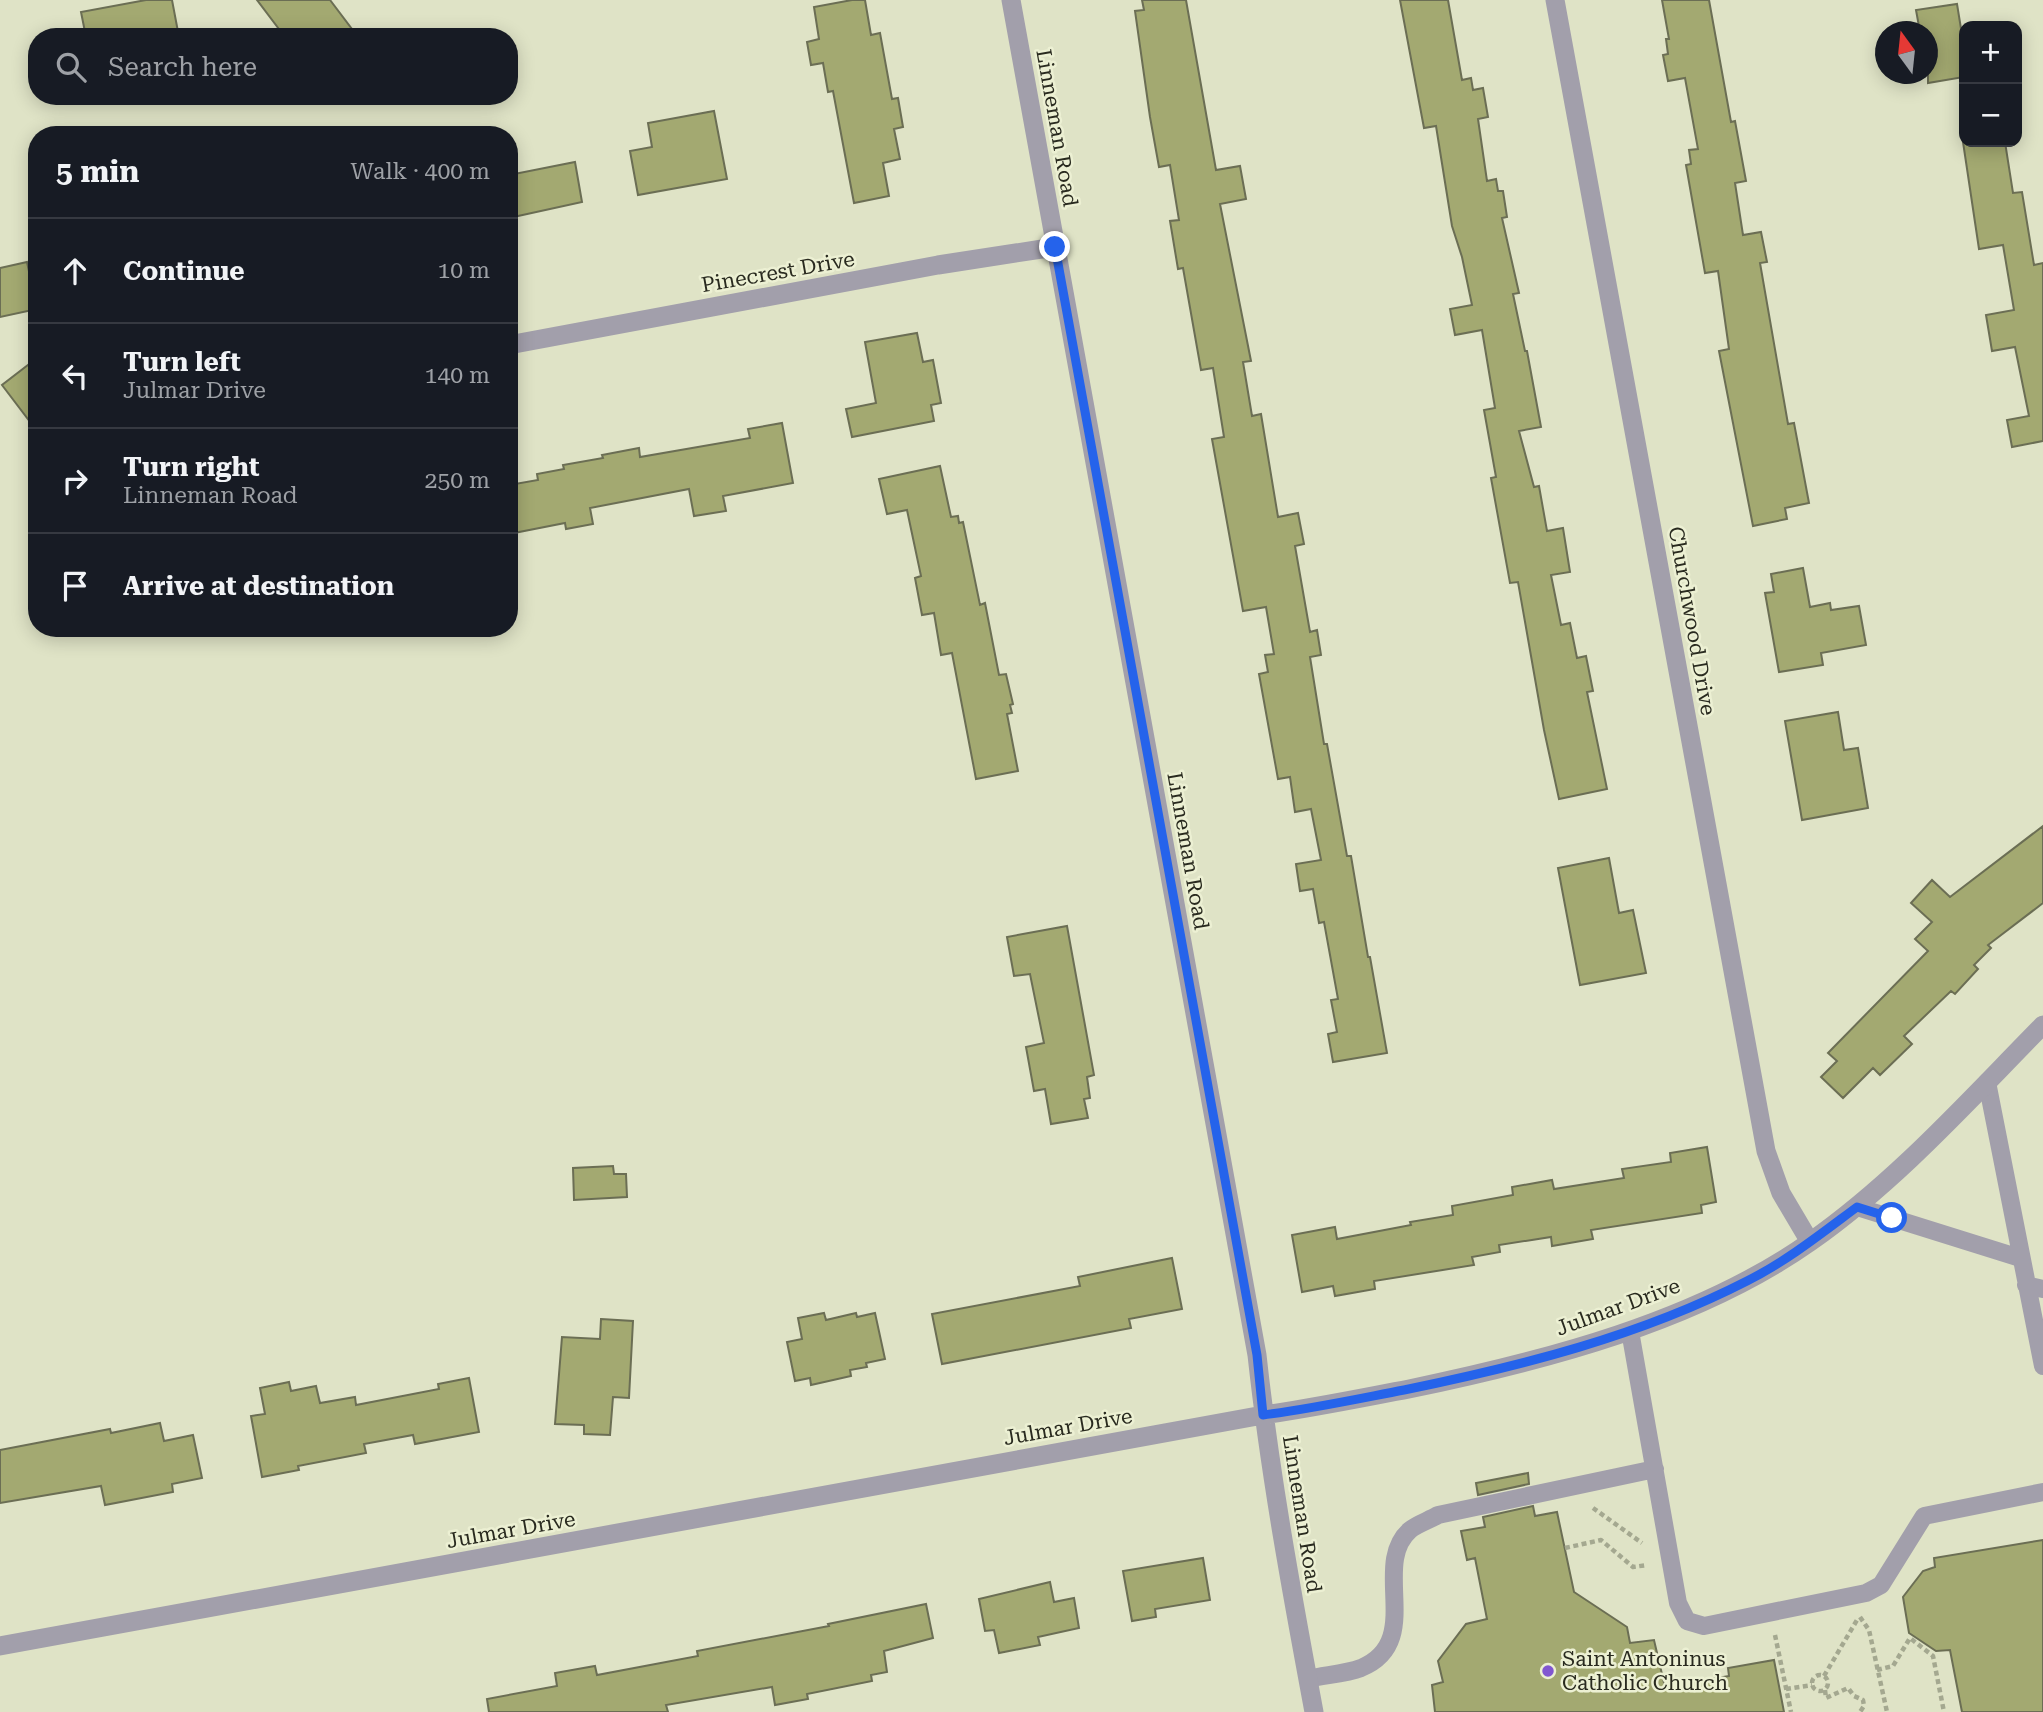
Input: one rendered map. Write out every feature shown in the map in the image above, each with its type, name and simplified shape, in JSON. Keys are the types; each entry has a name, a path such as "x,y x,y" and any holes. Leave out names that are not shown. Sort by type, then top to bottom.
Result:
{"street":[{"name":"Linneman Road","path":"1011,0 1257,1355 1263,1415 1314,1712"},
{"name":"Churchwood Drive","path":"1555,0 1766,1151 1780,1193 1810,1242"},
{"name":"Pinecrest Drive","path":"518,343 938,265 1055,247"},
{"name":"Julmar Drive","path":"0,1646 1310,1408 1471,1376 1630,1331 1746,1282 1810,1242 1857,1207 2043,1026"}],"lane":[{"path":"1987,1082 2020,1258 2034,1287 2043,1366"},
{"path":"1857,1207 2020,1258"},
{"path":"1630,1331 1678,1603 1687,1621 1704,1626 1866,1593 1881,1585 1924,1516 2043,1492"},
{"path":"1308,1679 1360,1668 1381,1656 1394,1632 1396,1552 1409,1531 1438,1515 1655,1469"}],"path":[{"path":"1584,1502 1646,1546"},
{"path":"1565,1548 1601,1540 1633,1567 1650,1564"},
{"path":"1824,1676 1858,1613 1869,1630 1886,1712"},
{"path":"1774,1631 1791,1712"},
{"path":"1877,1670 1893,1666 1910,1638 1933,1656 1944,1712"},
{"path":"1812,1685 1816,1676 1824,1676"},
{"path":"1824,1676 1828,1683 1826,1698 1848,1688 1854,1696 1863,1700 1864,1706 1860,1712"},
{"path":"1786,1689 1812,1685"},
{"path":"1812,1685 1817,1690 1825,1690"}],"building":[{"path":"146,0 172,0 177,28 84,28 81,12"},
{"path":"257,0 330,0 351,28 278,28"},
{"path":"865,0 871,35 880,33 892,99 898,98 903,127 894,129 900,159 883,163 889,196 854,203 833,91 828,92 823,63 811,65 807,42 819,39 814,7"},
{"path":"1142,0 1186,0 1216,170 1240,166 1246,199 1220,204 1251,361 1243,362 1252,416 1261,414 1278,517 1298,513 1304,544 1295,546 1310,632 1317,630 1321,655 1310,657 1324,744 1327,744 1347,856 1351,856 1387,1053 1333,1062 1328,1034 1337,1032 1331,1000 1338,999 1324,922 1319,923 1313,889 1300,891 1296,864 1321,860 1311,809 1295,812 1290,777 1278,779 1259,674 1268,672 1265,655 1274,654 1266,607 1243,611 1212,439 1224,437 1213,368 1201,370 1183,268 1178,269 1170,221 1179,220 1170,165 1159,167 1150,117 1135,11 1144,10"},
{"path":"1400,0 1448,0 1462,80 1471,78 1473,90 1483,88 1488,117 1478,119 1487,181 1496,179 1498,191 1503,191 1507,217 1502,218 1519,293 1513,294 1541,427 1519,431 1534,487 1539,486 1547,531 1563,528 1570,572 1551,575 1561,625 1570,623 1577,658 1586,656 1593,691 1587,692 1607,789 1559,799 1518,582 1510,583 1491,478 1496,477 1484,410 1495,408 1482,330 1455,335 1450,309 1472,305 1452,226 1436,126 1424,128"},
{"path":"1662,0 1709,0 1731,122 1735,121 1746,181 1735,183 1743,235 1761,232 1767,262 1760,263 1788,424 1794,423 1809,503 1785,508 1787,519 1753,526 1719,351 1729,349 1718,271 1705,273 1686,165 1691,164 1689,150 1698,149 1685,78 1668,81 1663,55 1668,54 1666,39 1669,39"},
{"path":"1957,4 1960,21 1959,78 1938,81 1938,21 1918,21 1916,10"},
{"path":"714,111 727,179 638,195 630,151 652,147 648,123"},
{"path":"1964,147 2006,147 2013,193 2022,192 2034,265 2043,263 2043,441 2012,447 2007,420 2029,416 2015,347 1992,351 1986,315 2014,310 2003,245 1979,249"},
{"path":"575,162 582,202 518,216 518,173"},
{"path":"27,262 28,311 0,317 0,268"},
{"path":"917,333 923,362 933,360 941,403 931,405 934,421 852,437 846,409 876,403 865,342"},
{"path":"28,365 28,419 2,385"},
{"path":"782,423 793,483 723,496 726,511 694,516 689,489 590,508 593,524 566,529 565,523 518,532 518,483 538,480 537,474 564,469 563,465 603,458 602,455 639,448 640,457 750,438 748,429"},
{"path":"940,466 951,517 958,516 959,523 963,522 980,605 985,603 999,675 1006,674 1013,704 1010,705 1012,713 1007,714 1018,771 976,779 952,653 941,655 934,613 922,615 915,578 921,576 907,510 887,514 879,479"},
{"path":"1803,568 1810,607 1830,603 1831,610 1859,606 1866,645 1821,653 1823,665 1779,672 1765,593 1774,592 1771,574"},
{"path":"1838,712 1844,750 1858,748 1868,808 1802,820 1785,721"},
{"path":"2043,826 2043,903 1988,945 1991,948 1974,965 1978,969 1955,994 1951,991 1904,1036 1912,1044 1880,1075 1873,1068 1843,1098 1821,1077 1837,1061 1828,1053 1928,951 1915,939 1932,922 1911,903 1932,880 1950,897"},
{"path":"1609,858 1619,913 1633,910 1646,973 1580,985 1558,868"},
{"path":"1067,926 1094,1075 1087,1077 1090,1098 1084,1099 1088,1118 1051,1124 1045,1089 1034,1091 1026,1047 1044,1043 1030,974 1014,976 1007,937"},
{"path":"1707,1147 1716,1202 1701,1205 1702,1213 1591,1230 1593,1239 1552,1246 1551,1237 1499,1245 1500,1252 1472,1257 1474,1265 1374,1281 1375,1289 1335,1296 1333,1286 1302,1292 1292,1235 1335,1227 1337,1239 1411,1225 1410,1222 1453,1215 1452,1206 1513,1195 1512,1187 1552,1180 1554,1189 1624,1178 1622,1169 1671,1162 1670,1153"},
{"path":"613,1166 614,1174 626,1174 627,1197 574,1200 573,1168"},
{"path":"1172,1258 1182,1309 1129,1319 1131,1328 942,1364 932,1314 1080,1286 1078,1277"},
{"path":"824,1313 826,1320 856,1313 857,1317 875,1313 885,1359 866,1363 867,1367 850,1370 851,1376 811,1385 810,1378 795,1381 787,1342 802,1339 798,1318"},
{"path":"601,1319 633,1321 629,1398 613,1397 610,1435 584,1434 584,1425 555,1424 562,1337 600,1339"},
{"path":"469,1378 479,1432 415,1444 413,1435 364,1444 366,1453 298,1466 299,1470 262,1477 251,1416 265,1414 260,1388 289,1382 291,1391 316,1386 320,1403 355,1397 356,1405 439,1389 438,1384"},
{"path":"160,1423 164,1441 193,1435 202,1478 172,1484 173,1492 105,1505 101,1486 0,1503 0,1450 110,1429 111,1433"},
{"path":"1528,1473 1529,1484 1478,1495 1476,1483"},
{"path":"1533,1506 1535,1516 1557,1512 1574,1592 1627,1627 1630,1643 1654,1640 1665,1687 1729,1676 1728,1668 1774,1660 1784,1712 1435,1712 1432,1685 1443,1682 1438,1661 1466,1624 1487,1619 1475,1558 1467,1560 1461,1531 1485,1527 1483,1517"},
{"path":"2043,1540 2043,1712 1962,1712 1950,1650 1936,1651 1909,1633 1903,1597 1923,1571 1935,1567 1934,1558"},
{"path":"1203,1558 1210,1600 1155,1609 1156,1617 1132,1621 1123,1571"},
{"path":"1050,1582 1054,1602 1074,1598 1079,1628 1038,1637 1040,1645 999,1653 994,1630 985,1631 979,1599"},
{"path":"926,1604 933,1638 884,1651 887,1672 871,1675 872,1681 807,1694 808,1699 775,1705 772,1687 666,1705 668,1712 489,1712 487,1699 557,1686 555,1673 595,1666 597,1675 698,1656 697,1651"}],"place":[{"name":"Saint Antoninus Catholic Church","path":"1548,1671"}],"route":[{"path":"1055,247 1257,1355 1263,1415 1471,1376 1630,1331 1746,1282 1810,1242 1857,1207 1892,1218"}]}
